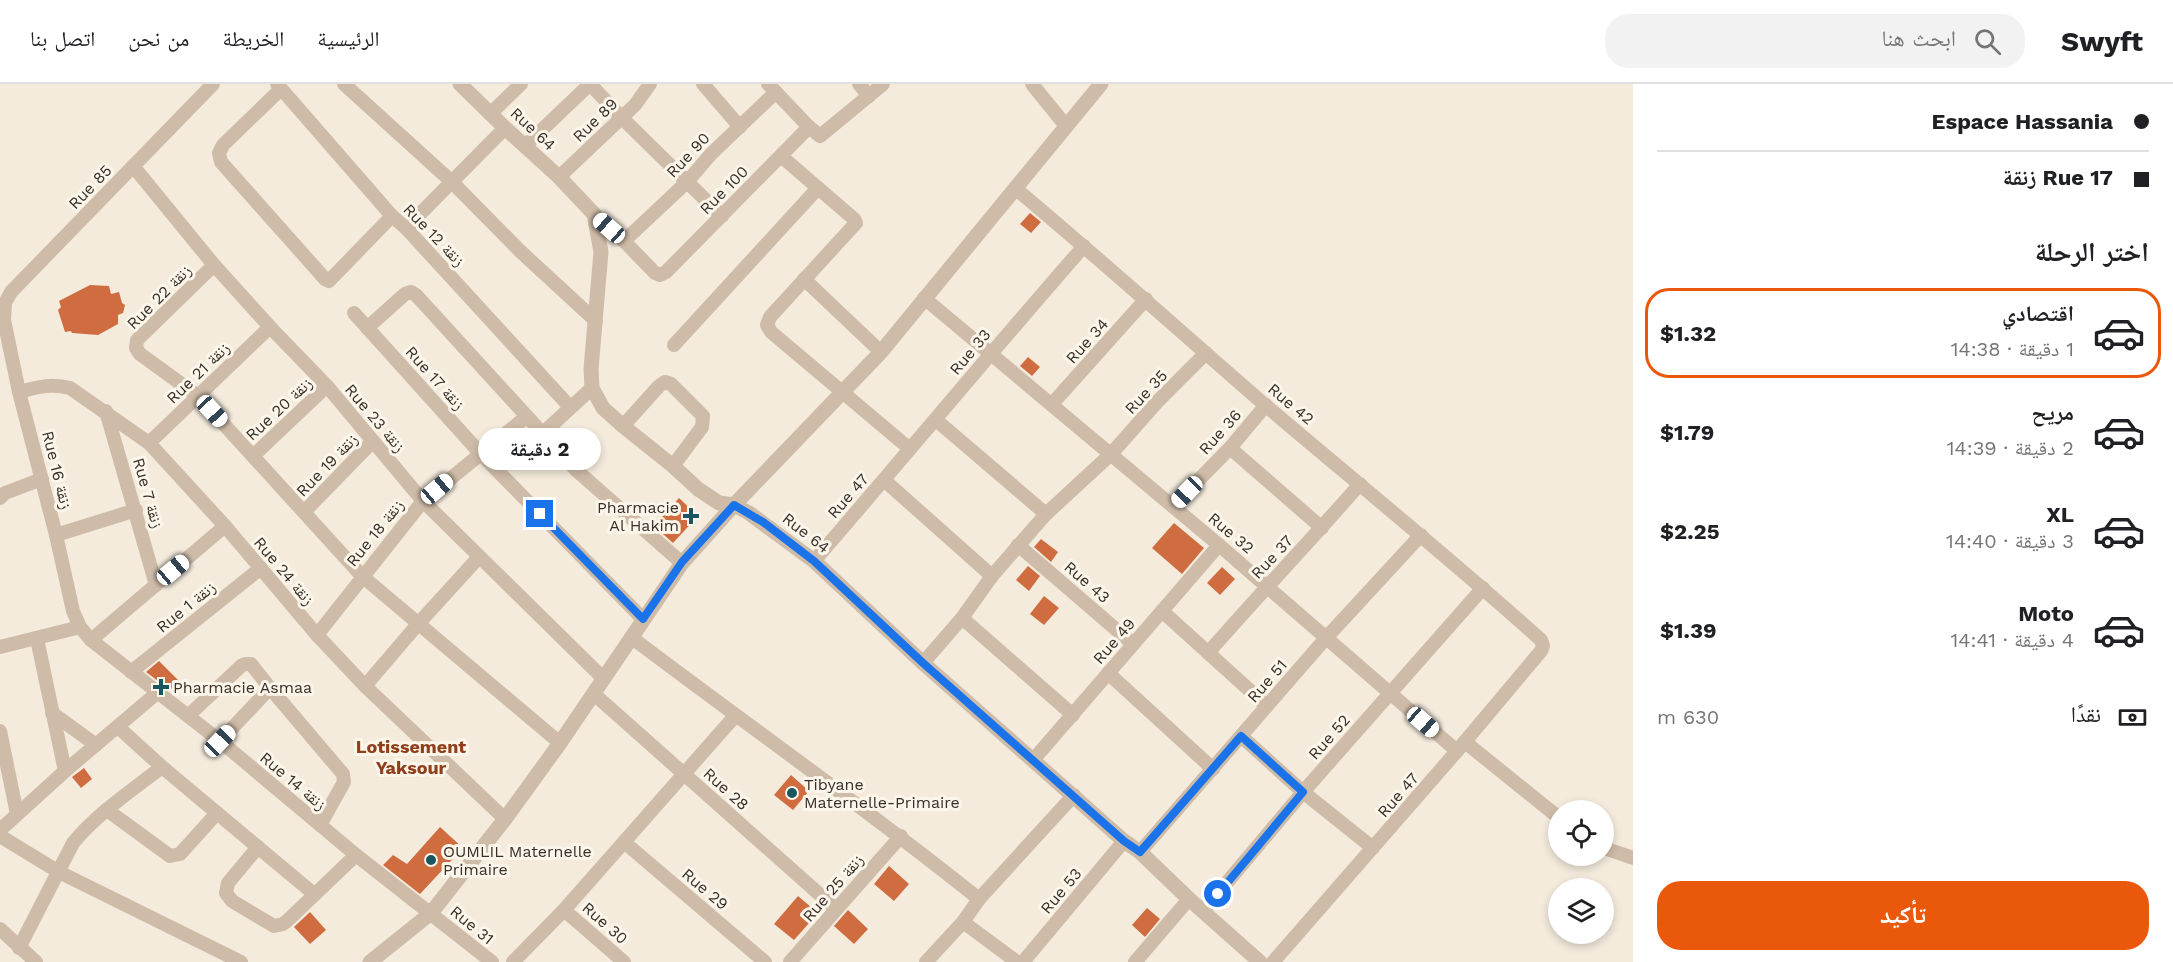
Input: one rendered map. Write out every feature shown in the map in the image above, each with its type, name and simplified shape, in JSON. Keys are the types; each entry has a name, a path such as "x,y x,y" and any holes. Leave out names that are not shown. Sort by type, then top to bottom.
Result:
{"street":[{"name":"Rue 85","path":"4,320 5,303 11,292 213,84"},
{"path":"344,84 451,181 520,251 596,321"},
{"name":"Rue 64","path":"460,84 559,177 594,214"},
{"path":"490,114 520,84"},
{"path":"525,146 590,84 621,118 722,216"},
{"name":"Rue 89","path":"559,177 635,105 650,84"},
{"path":"703,84 740,127"},
{"path":"858,84 869,96"},
{"name":"Rue 100","path":"624,241 660,276 781,156 883,84"},
{"path":"1032,84 1066,126"},
{"path":"370,962 431,913 505,819 594,694 682,562 881,352 1101,84"},
{"path":"279,87 223,145 219,153 221,162 228,170 329,281 392,216"},
{"name":"Rue 12 زنقة","path":"279,87 392,216 406,228 570,407"},
{"path":"772,88 815,131"},
{"name":"Rue 90","path":"624,241 687,182 711,154 740,127 772,88"},
{"path":"406,228 505,128"},
{"path":"781,156 856,223 770,317 767,325 771,332 910,449"},
{"name":"Rue 23 زنقة","path":"133,166 214,265 327,386 423,501 604,679"},
{"path":"674,345 818,188"},
{"name":"Rue 42","path":"1015,189 1483,588 1541,640 1544,646"},
{"path":"594,214 624,241"},
{"path":"542,434 592,388 592,353 601,252 594,214"},
{"name":"Rue 33","path":"884,480 990,353 1084,246"},
{"name":"Rue 22 زنقة","path":"198,396 140,354 136,348 136,340 214,265"},
{"path":"804,279 881,352"},
{"path":"367,328 405,294 411,292 576,470 682,562"},
{"name":"Rue 32","path":"924,298 1219,545 1389,692 1548,810"},
{"name":"Rue 34","path":"1052,404 1146,299"},
{"name":"Rue 17 زنقة","path":"354,313 480,453 643,619"},
{"name":"Rue 16 زنقة","path":"4,320 19,392 73,611 80,627"},
{"name":"Rue 21 زنقة","path":"149,443 270,327"},
{"name":"Rue 35","path":"923,663 962,618 1018,544 1046,514 1111,454 1157,402 1206,353"},
{"path":"623,426 659,386 665,382 671,384 703,416 704,421 673,466"},
{"name":"Rue 24 زنقة","path":"19,392 57,384 70,388 149,443 225,526 317,635 365,686 505,819"},
{"name":"Rue 20 زنقة","path":"254,456 327,386"},
{"name":"Rue 64","path":"592,388 603,408 709,496 720,503 734,505 763,522 814,561 923,663 1124,841 1140,852 1260,962"},
{"path":"198,396 362,576 560,743"},
{"name":"Rue 36","path":"1173,507 1230,448 1266,405"},
{"name":"Rue 7 زنقة","path":"106,411 156,585"},
{"name":"Rue 18 زنقة","path":"317,635 423,501 526,417"},
{"path":"936,420 1046,514"},
{"name":"Rue 19 زنقة","path":"304,512 373,441"},
{"path":"1230,448 1322,528"},
{"path":"0,498 5,493 42,479"},
{"path":"884,480 992,576"},
{"name":"Rue 47","path":"814,561 884,480"},
{"name":"Rue 37","path":"1208,653 1360,484"},
{"path":"56,535 136,510"},
{"path":"92,640 225,526"},
{"name":"Rue 51","path":"1140,852 1326,638 1421,535"},
{"name":"Rue 43","path":"1018,544 1133,644"},
{"name":"Rue 49","path":"1034,759 1219,545"},
{"path":"365,686 479,557"},
{"name":"Rue 1 زنقة","path":"131,672 261,568"},
{"name":"Rue 52","path":"1203,911 1389,692 1483,588"},
{"path":"1162,611 1267,706"},
{"path":"962,618 1073,715"},
{"path":"0,647 80,627"},
{"name":"Rue 14 زنقة","path":"80,627 92,640 131,672 220,741 356,855 431,913"},
{"path":"631,637 735,716 901,836 979,899"},
{"path":"37,639 65,771"},
{"name":"Rue 47","path":"1273,962 1461,746 1544,646"},
{"path":"188,716 245,664 251,664 343,774 344,782 320,825"},
{"path":"1108,673 1213,769"},
{"path":"220,741 270,688"},
{"path":"0,830 65,771 158,693"},
{"name":"Rue 28","path":"594,694 836,909"},
{"path":"52,713 96,745"},
{"path":"513,962 564,910 735,716"},
{"path":"118,728 314,894"},
{"path":"0,730 17,814"},
{"path":"1241,736 1303,792 1373,848"},
{"path":"19,948 73,843 107,810 162,767"},
{"path":"926,962 963,922 979,899 1074,795"},
{"path":"107,810 170,856 180,854 217,813"},
{"path":"0,836 59,872 241,962"},
{"name":"Rue 25 زنقة","path":"790,962 901,836"},
{"name":"Rue 53","path":"1023,962 1124,841"},
{"name":"Rue 29","path":"624,842 765,962"},
{"path":"258,847 225,888 232,901 274,926 287,921 356,855"},
{"path":"1614,851 1633,858"},
{"path":"1136,962 1189,899"},
{"name":"Rue 30","path":"564,910 624,962"},
{"name":"Rue 31","path":"431,913 492,962"},
{"path":"963,922 1017,962"},
{"path":"0,929 36,962"}],"building":[{"path":"1030,213 1041,222 1031,233 1020,224"},
{"path":"90,285 109,286 111,294 119,292 122,303 125,305 123,313 118,315 118,324 98,335 65,332 58,310 61,307 59,301"},
{"path":"1028,357 1040,367 1032,376 1020,366"},
{"path":"679,498 698,516 673,543 654,526"},
{"path":"1174,523 1204,548 1182,574 1152,548"},
{"path":"1041,539 1058,552 1051,562 1034,547"},
{"path":"1028,566 1040,576 1029,591 1016,580"},
{"path":"1222,567 1235,579 1220,595 1207,583"},
{"path":"1044,596 1059,608 1044,625 1030,614"},
{"path":"159,661 179,681 170,690 146,672"},
{"path":"84,768 92,779 81,788 72,777"},
{"name":"Tibyane Maternelle-Primaire","path":"791,775 809,791 793,810 774,795"},
{"name":"OUMLIL Maternelle Primaire","path":"440,827 463,848 420,894 383,865 393,855 407,864"},
{"path":"889,866 909,884 894,901 874,884"},
{"path":"798,896 818,913 794,940 774,924"},
{"path":"1147,908 1160,919 1145,937 1132,925"},
{"path":"848,910 868,929 854,944 834,926"},
{"path":"310,912 326,930 310,944 294,927"}],"place":[{"name":"Pharmacie Al Hakim","path":"691,516"},
{"name":"Pharmacie Asmaa","path":"161,687"},
{"name":"Tibyane Maternelle-Primaire","path":"792,793"},
{"name":"OUMLIL Maternelle Primaire","path":"431,860"}],"district":[{"name":"Lotissement Yaksour","path":"411,756"}],"route":[{"path":"540,514 643,619 682,562 734,505 749,513 814,561 923,663 1124,841 1140,852 1241,736 1303,792 1218,894"}]}
